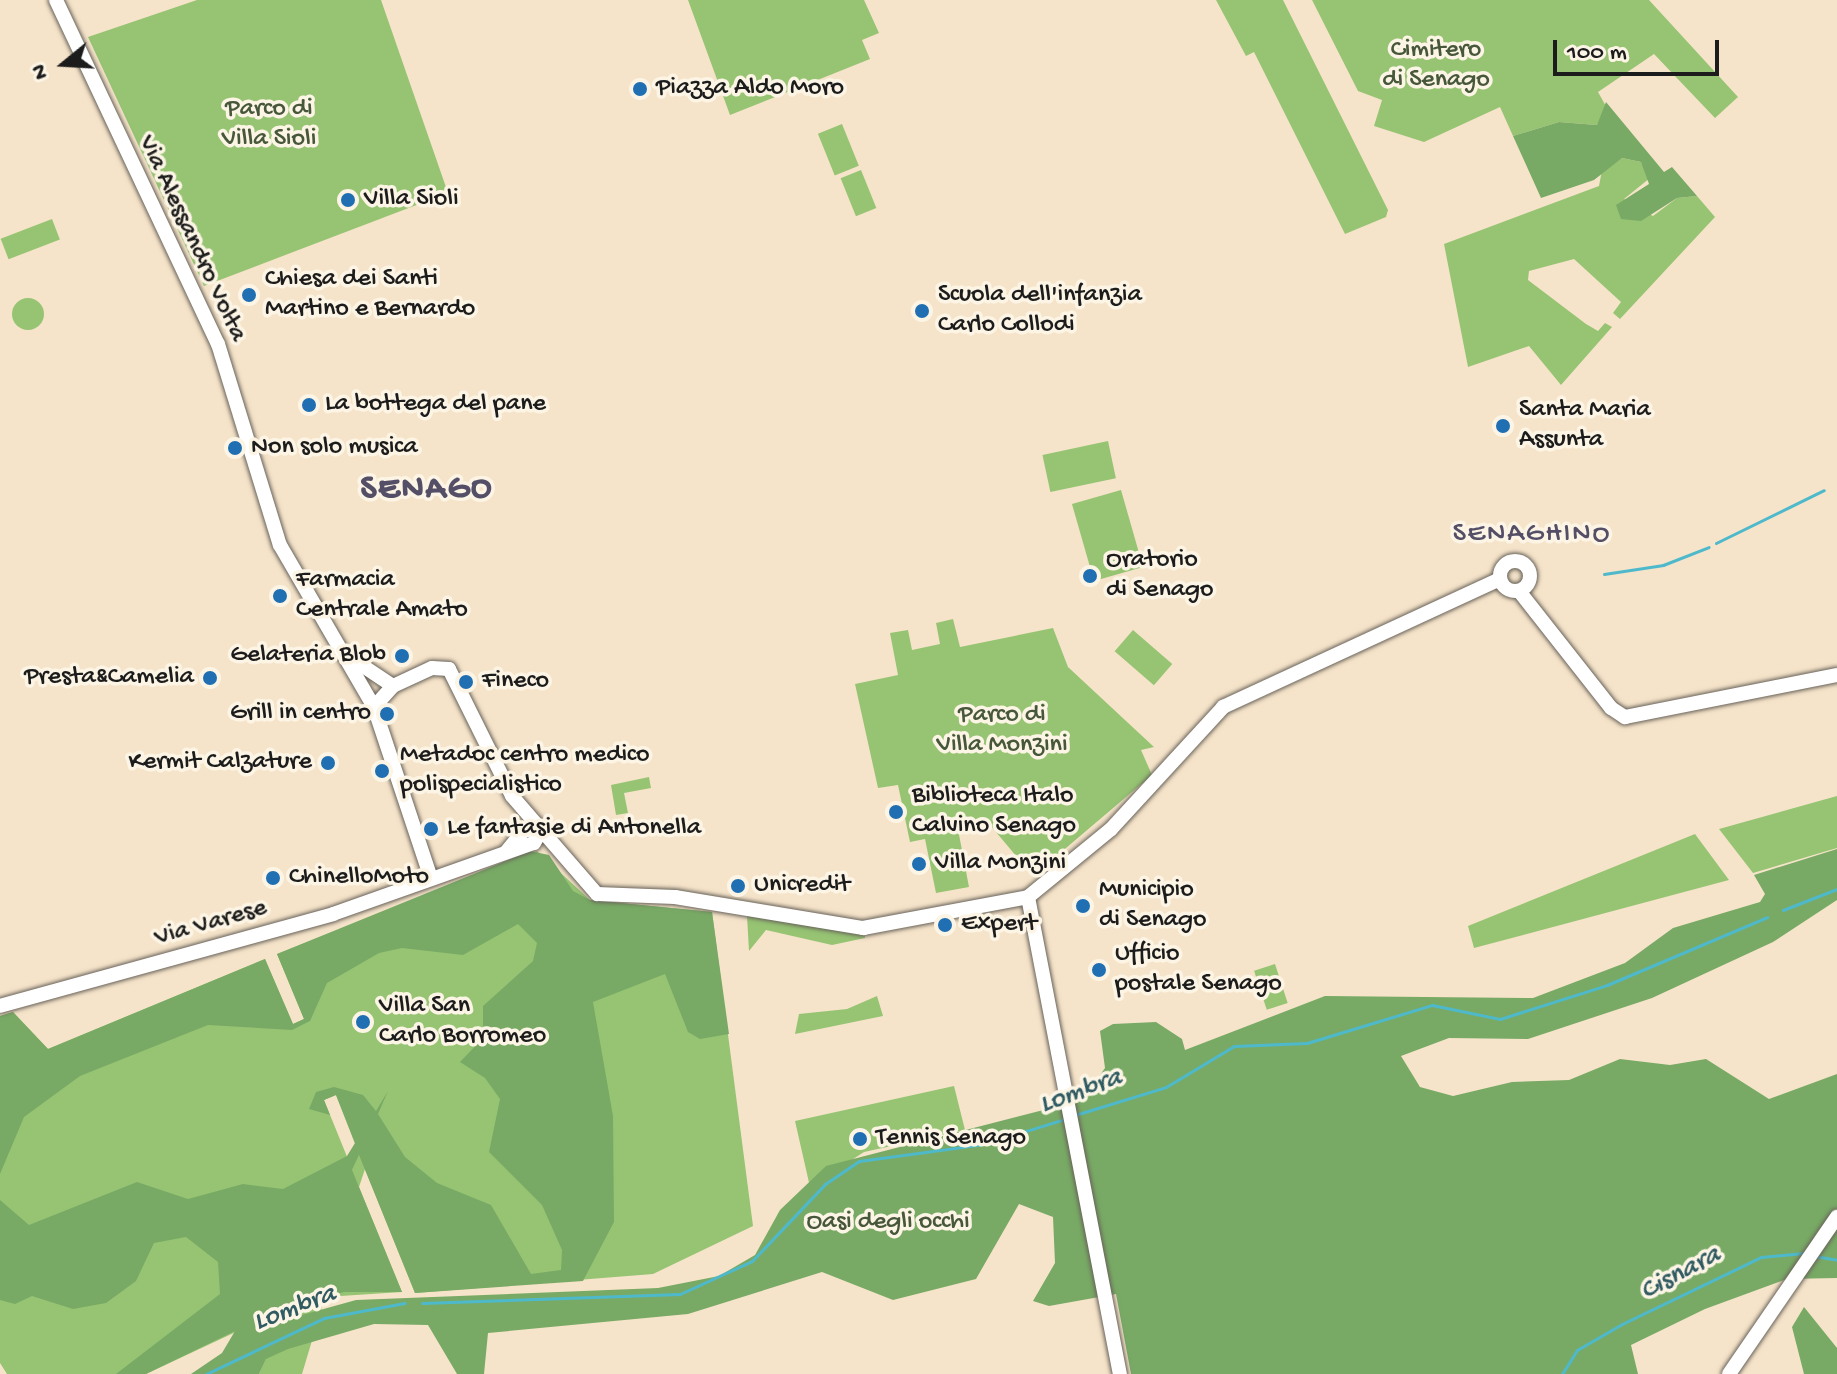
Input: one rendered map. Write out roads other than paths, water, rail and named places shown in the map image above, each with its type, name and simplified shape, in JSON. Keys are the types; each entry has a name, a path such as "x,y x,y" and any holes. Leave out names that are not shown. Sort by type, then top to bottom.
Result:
{"street":[{"name":"Via Alessandro Volta","path":"56,0 223,367 280,545 311,600 350,658 365,673"},
{"path":"1501,581 1504,565 1517,561 1528,569 1523,587"},
{"path":"534,843 562,859 602,896 675,897 840,928 1028,897 1111,829 1173,756 1236,699 1365,637 1501,581 1523,587 1611,708 1634,718 1837,675"},
{"path":"374,707 393,686 443,667 455,676 516,801 543,827 562,859"},
{"path":"365,673 393,686"},
{"path":"365,673 431,878"},
{"path":"507,851 534,843 543,827"},
{"path":"507,851 523,831 543,827"},
{"name":"Via Varese","path":"0,1006 290,926 507,851"},
{"path":"1028,897 1077,1125 1120,1374"},
{"path":"1729,1374 1837,1217"}],"waterway":[{"path":"1716,543 1824,490"},
{"path":"1604,574 1663,565 1709,547"},
{"name":"Lombra","path":"1783,910 1837,889"},
{"name":"Lombra","path":"1075,1115 1166,1087 1234,1046 1307,1043 1432,1005 1500,1019 1607,985 1767,917"},
{"name":"Lombra","path":"422,1303 680,1294 752,1261 825,1184 859,1161 984,1144 1065,1119"},
{"path":"1562,1374 1577,1350 1622,1324 1761,1257 1804,1253"},
{"name":"Cisnara","path":"1815,1256 1837,1260"},
{"name":"Lombra","path":"206,1374 324,1318 405,1303"}],"place":[{"name":"Piazza Aldo Moro","path":"640,89"},
{"name":"Villa Sioli","path":"348,200"},
{"name":"Chiesa dei Santi Martino e Bernardo","path":"249,295"},
{"name":"Scuola dell'infanzia Carlo Collodi","path":"922,311"},
{"name":"La bottega del pane","path":"309,405"},
{"name":"Santa Maria Assunta","path":"1503,426"},
{"name":"Non solo musica","path":"235,448"},
{"name":"Oratorio di Senago","path":"1090,576"},
{"name":"Farmacia Centrale Amato","path":"280,596"},
{"name":"Gelateria Blob","path":"402,656"},
{"name":"Presta&Camelia","path":"210,678"},
{"name":"Fineco","path":"466,682"},
{"name":"Grill in centro","path":"387,714"},
{"name":"Kermit Calzature","path":"328,763"},
{"name":"Metadoc centro medico polispecialistico","path":"382,771"},
{"name":"Biblioteca Italo Calvino Senago","path":"896,812"},
{"name":"Le fantasie di Antonella","path":"431,829"},
{"name":"Villa Monzini","path":"919,864"},
{"name":"ChinelloMoto","path":"273,878"},
{"name":"Unicredit","path":"738,886"},
{"name":"Municipio di Senago","path":"1083,906"},
{"name":"Expert","path":"945,925"},
{"name":"Ufficio postale Senago","path":"1099,970"},
{"name":"Villa San Carlo Borromeo","path":"363,1022"},
{"name":"Tennis Senago","path":"860,1139"}],"district":[{"name":"SENAGO","path":"427,491"},
{"name":"SENAGHINO","path":"1532,535"}],"park label":[{"name":"Cimitero di Senago","path":"1436,66"},
{"name":"Parco di Villa Sioli","path":"269,125"},
{"name":"Parco di Villa Monzini","path":"1002,731"},
{"name":"Oasi degli occhi","path":"888,1223"}]}
